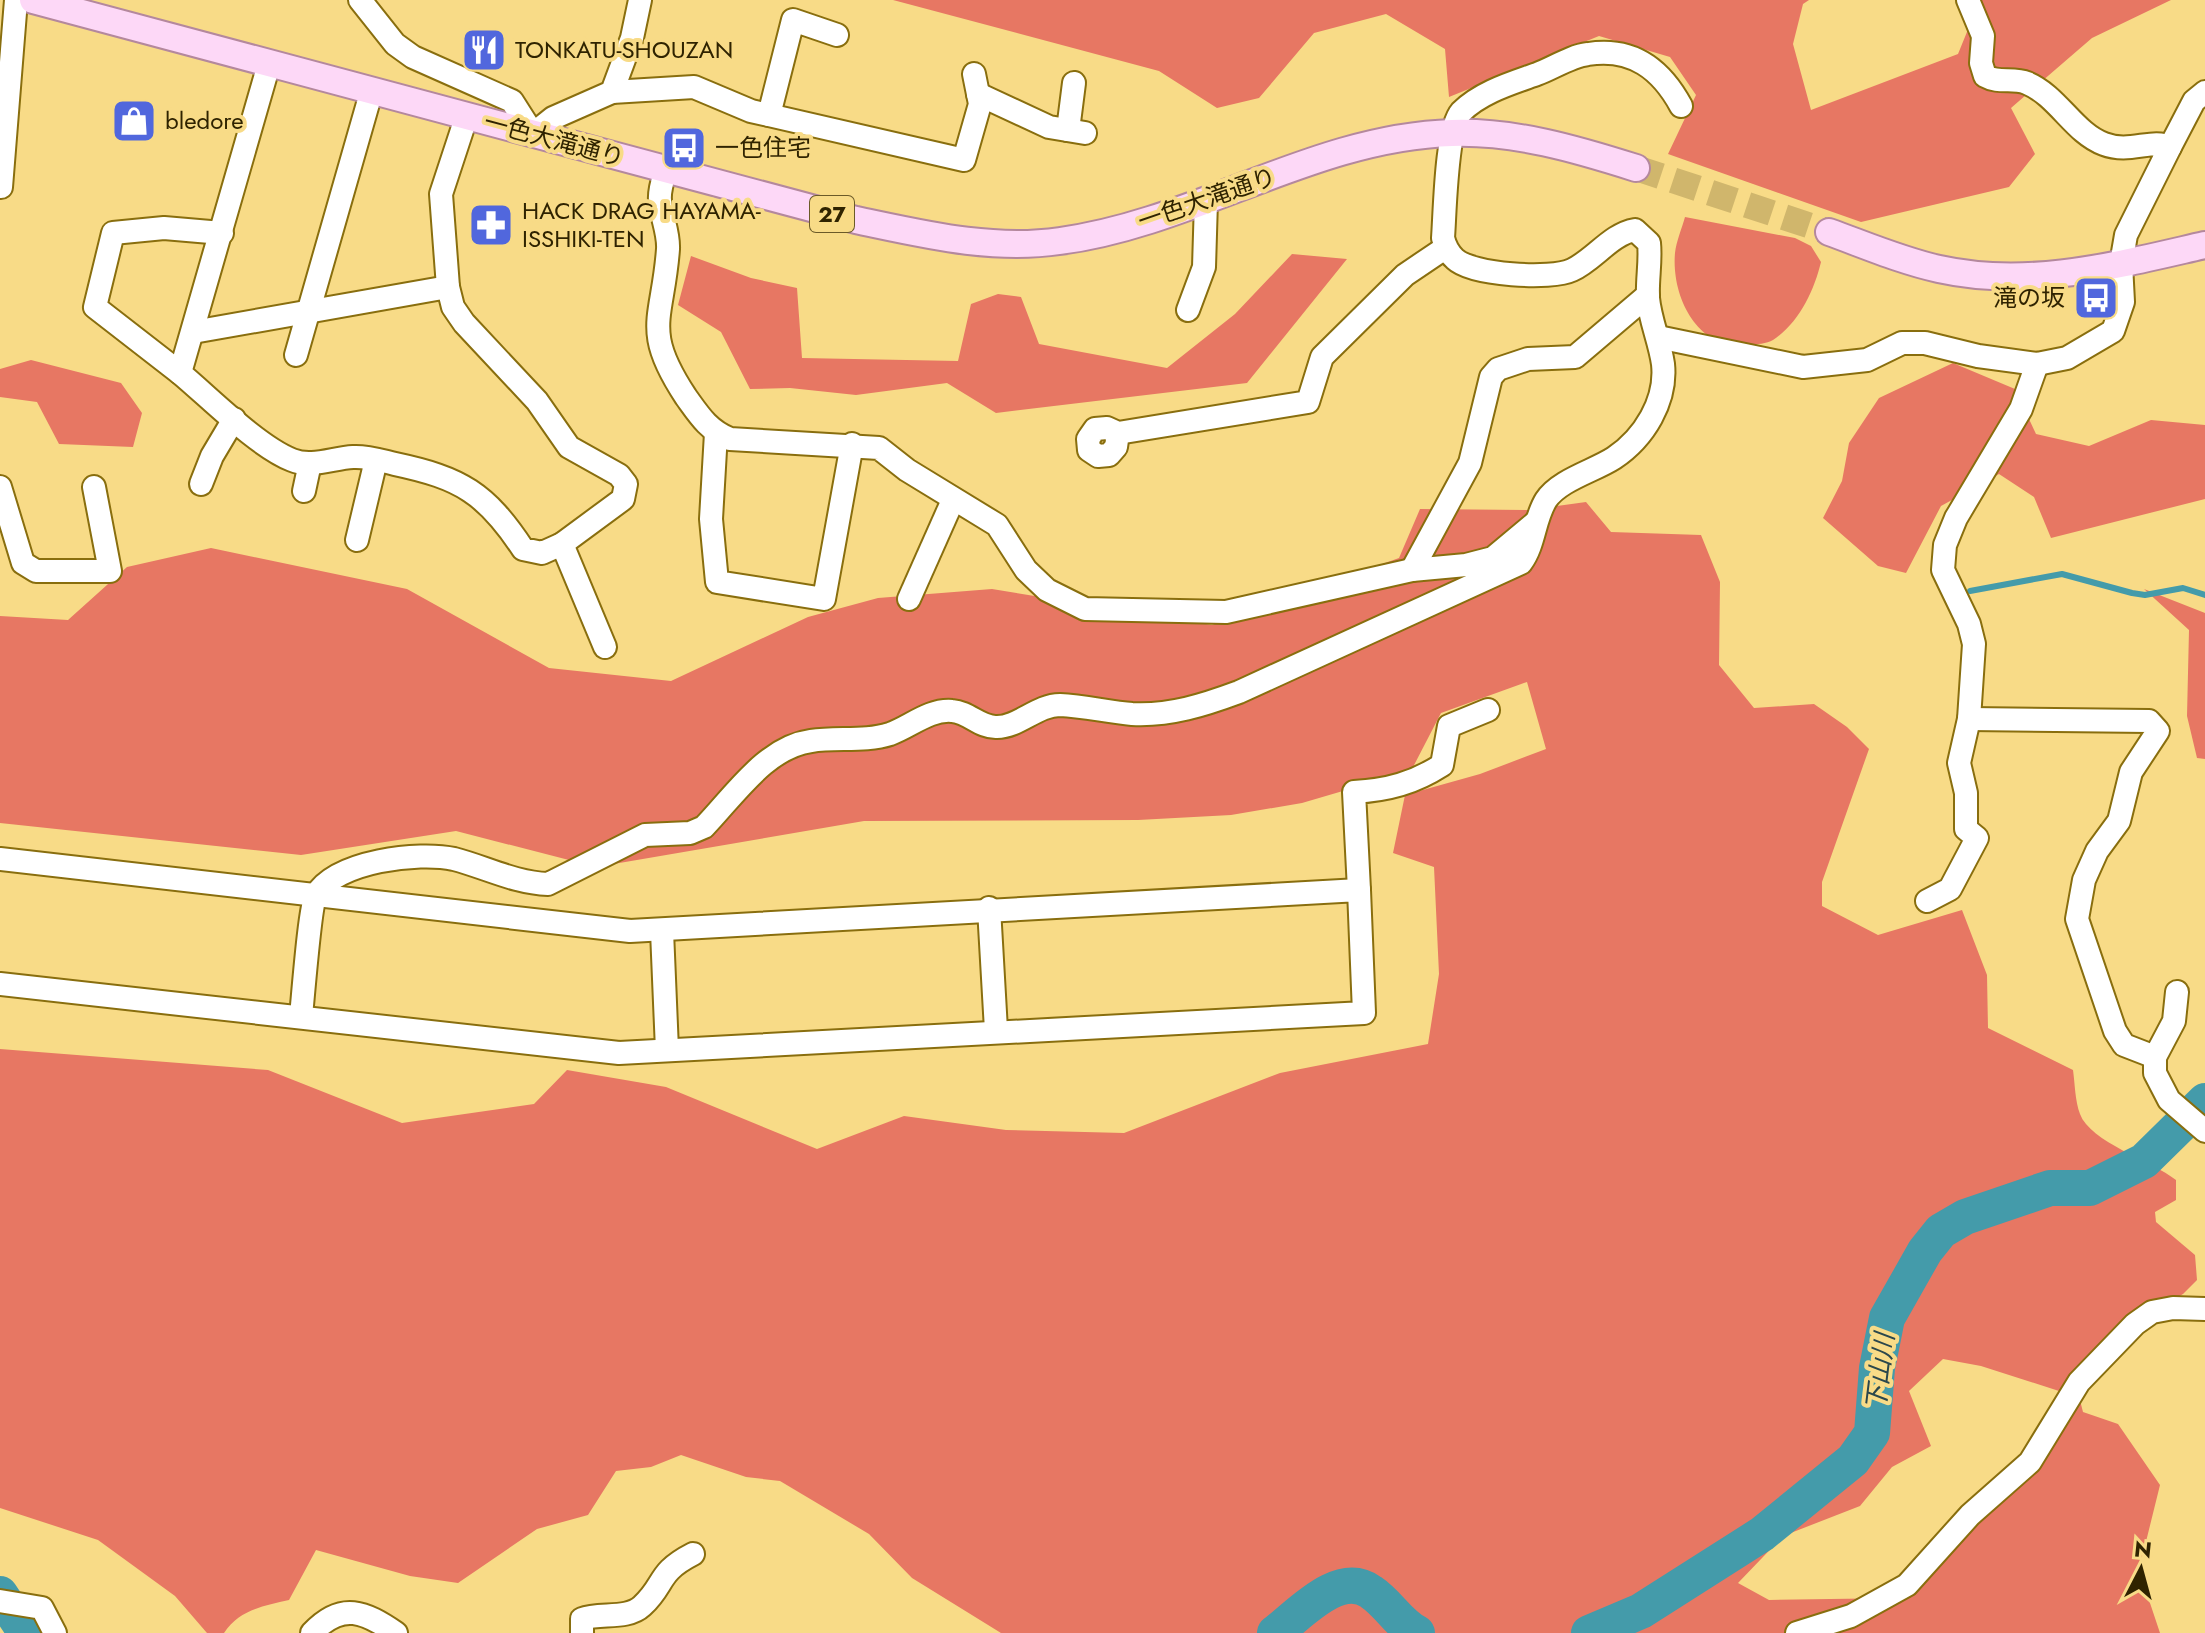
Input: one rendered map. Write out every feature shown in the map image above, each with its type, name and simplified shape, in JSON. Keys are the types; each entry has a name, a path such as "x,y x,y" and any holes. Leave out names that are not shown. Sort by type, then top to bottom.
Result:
{"main road":[{"name":"一色大滝通り","path":"33,0 371,93 856,220 953,240 994,243 1060,241 1129,226 1368,145 1453,133 1507,136 1573,148 1636,168"},
{"path":"1829,232 1904,260 1975,275 2067,274 2205,245"}],"street":[{"path":"1,187 16,0"},
{"path":"360,0 395,44 413,57 512,101 533,134 553,118 612,92 694,87 769,115 964,160 980,104 976,84 1049,127 1077,132 1074,83"},
{"path":"612,92 632,38 640,0"},
{"path":"1968,0 1983,36 1981,63 1985,76 1996,82 2024,81 2057,101 2100,143 2124,150 2162,143 2170,147"},
{"path":"769,115 793,20 837,35"},
{"path":"301,1016 315,896 335,876 348,871 420,856 452,859 532,884 548,884 645,835 690,833 704,827 772,757 790,746 810,741 875,737 934,713 966,714 984,725 999,727 1058,705 1134,714 1172,713 1200,706 1239,692 1521,563 1530,551 1546,500 1556,490 1616,457 1636,439 1651,419 1660,395 1663,367 1648,295 1649,243 1635,230 1626,231 1569,272 1549,276 1479,270 1456,261 1445,248 1443,238 1453,133 1460,113 1502,85 1586,54 1638,58 1655,69 1681,106"},
{"path":"180,373 269,64"},
{"path":"1658,337 1803,367 1867,360 1902,343 1925,343 1978,356 2037,364 2067,358 2113,331 2123,302 2121,264 2126,235 2194,101 2205,92"},
{"path":"296,355 371,93"},
{"path":"222,233 164,228 113,233 95,307 281,455 295,462 310,463 356,456 435,472 463,485 498,511 523,549 542,553 562,544 623,499 626,484 619,475 569,447 537,401 464,323 453,307 448,287 441,194 466,118"},
{"path":"666,169 660,201 668,251 657,334 666,366 702,421 716,433 730,439 879,448 953,500 997,525 1026,570 1047,590 1085,609 1226,612 1412,570 1466,565 1493,558 1514,544 1540,519"},
{"path":"1188,310 1204,267 1206,201"},
{"path":"1118,433 1308,402 1322,357 1405,275 1445,248"},
{"path":"193,332 448,287"},
{"path":"1412,570 1470,463 1491,377 1498,369 1528,359 1575,357 1648,295"},
{"path":"1927,901 1950,889 1977,838 1966,829 1966,793 1959,763 1969,719 1974,644 1969,624 1943,570 1945,545 1956,518 2021,409 2037,364"},
{"path":"201,484 212,456 234,419"},
{"path":"716,433 711,519 717,582 824,599 852,444"},
{"path":"357,540 376,460"},
{"path":"304,491 310,463"},
{"path":"0,487 23,563 36,571 110,571 94,487"},
{"path":"909,599 953,500"},
{"path":"562,544 605,647"},
{"path":"0,984 619,1053 996,1030 1364,1013 1354,792 1383,790 1419,780 1442,765 1449,726 1488,710"},
{"path":"1969,719 2149,721 2158,731 2131,772 2119,821 2090,865 2077,919 2115,1031 2124,1045 2155,1057"},
{"path":"0,859 630,931 989,908 1359,890"},
{"path":"989,908 996,1030"},
{"path":"662,931 667,1050"},
{"path":"2177,992 2174,1021 2155,1057 2159,1086 2181,1111 2203,1129"},
{"path":"1797,1633 1851,1616 1907,1585 1970,1515 2030,1462 2079,1382 2135,1324 2152,1312 2173,1308 2205,1309"},
{"path":"582,1633 582,1619 597,1613 620,1615 641,1608 668,1567 693,1554"},
{"path":"0,1601 42,1608 55,1633"},
{"path":"312,1633 331,1618 355,1612 366,1613 396,1633"}],"shaded area":[{"path":"893,0 1809,0 1803,4 1793,44 1811,110 1958,54 1980,0 2171,0 2092,38 2011,108 2035,154 2009,187 1861,222 1668,154 1696,95 1670,57 1599,36 1449,97 1445,49 1386,14 1314,33 1259,98 1217,108 1159,71"},
{"path":"1685,217 1795,238 1811,246 1821,262 1810,295 1790,325 1773,340 1731,345 1716,340 1692,319 1683,304 1675,270 1676,249"},
{"path":"1292,254 1347,259 1247,383 996,413 947,383 856,395 790,388 750,389 721,332 678,305 691,256 751,278 797,288 802,358 958,361 971,304 998,294 1021,297 1039,344 1167,368 1235,314"},
{"path":"31,360 121,383 142,413 133,447 59,444 37,402 0,397 0,369"},
{"path":"1953,363 2015,389 2036,434 2089,446 2151,420 2205,425 2205,499 2051,538 2034,497 1999,474 1941,506 1906,573 1878,566 1823,518 1842,481 1849,443 1879,398"},
{"path":"1586,502 1611,532 1701,535 1720,582 1719,665 1754,708 1814,704 1847,727 1869,749 1822,882 1822,906 1878,935 1962,910 1987,975 1988,1028 2073,1070 2078,1109 2086,1124 2108,1142 2176,1180 2176,1200 2155,1212 2156,1222 2195,1255 2197,1280 2183,1294 2110,1335 2073,1373 2083,1412 2118,1424 2160,1485 2139,1570 2160,1633 1001,1633 912,1578 869,1534 780,1481 746,1477 681,1455 651,1467 616,1471 588,1515 537,1529 458,1583 410,1576 316,1550 289,1600 244,1614 224,1633 207,1633 175,1596 98,1540 0,1508 0,1049 268,1070 402,1123 534,1104 567,1070 666,1087 817,1149 904,1116 1006,1130 1124,1133 1280,1073 1428,1044 1439,974 1434,867 1393,853 1405,795 1480,774 1546,749 1527,682 1441,713 1411,771 1302,803 1231,815 1138,820 864,821 596,867 456,831 301,855 0,823 0,616 68,620 127,567 211,548 407,589 549,668 671,681 808,617 878,598 992,589 1212,625 1399,558 1420,509 1528,510","holes":["1943,1359 1981,1366 2059,1391 2068,1416 2024,1480 1900,1598 1769,1600 1738,1583 1783,1536 1860,1506 1892,1467 1931,1446 1909,1391"]},
{"path":"2144,589 2205,613 2205,759 2197,758 2187,716 2189,630"}],"waterway":[{"path":"1970,591 2062,574 2145,595 2183,588 2205,595"},
{"name":"下山川","path":"1589,1633 1641,1611 1762,1534 1853,1460 1872,1433 1877,1368 1887,1318 1925,1251 1941,1231 1965,1217 2050,1188 2090,1188 2144,1161 2205,1101"},
{"name":"下山川","path":"1275,1633 1320,1597 1346,1586 1359,1586 1371,1592 1417,1633"},
{"name":"下山川","path":"0,1594 26,1633"}],"tunnel":[{"path":"1636,168 1829,232"}],"place":[{"name":"TONKATU-SHOUZAN","path":"484,50"},
{"name":"bledore","path":"134,121"},
{"name":"一色住宅","path":"684,148"},
{"name":"HACK DRAG HAYAMA- ISSHIKI-TEN","path":"491,225"},
{"name":"滝の坂","path":"2096,298"}]}
